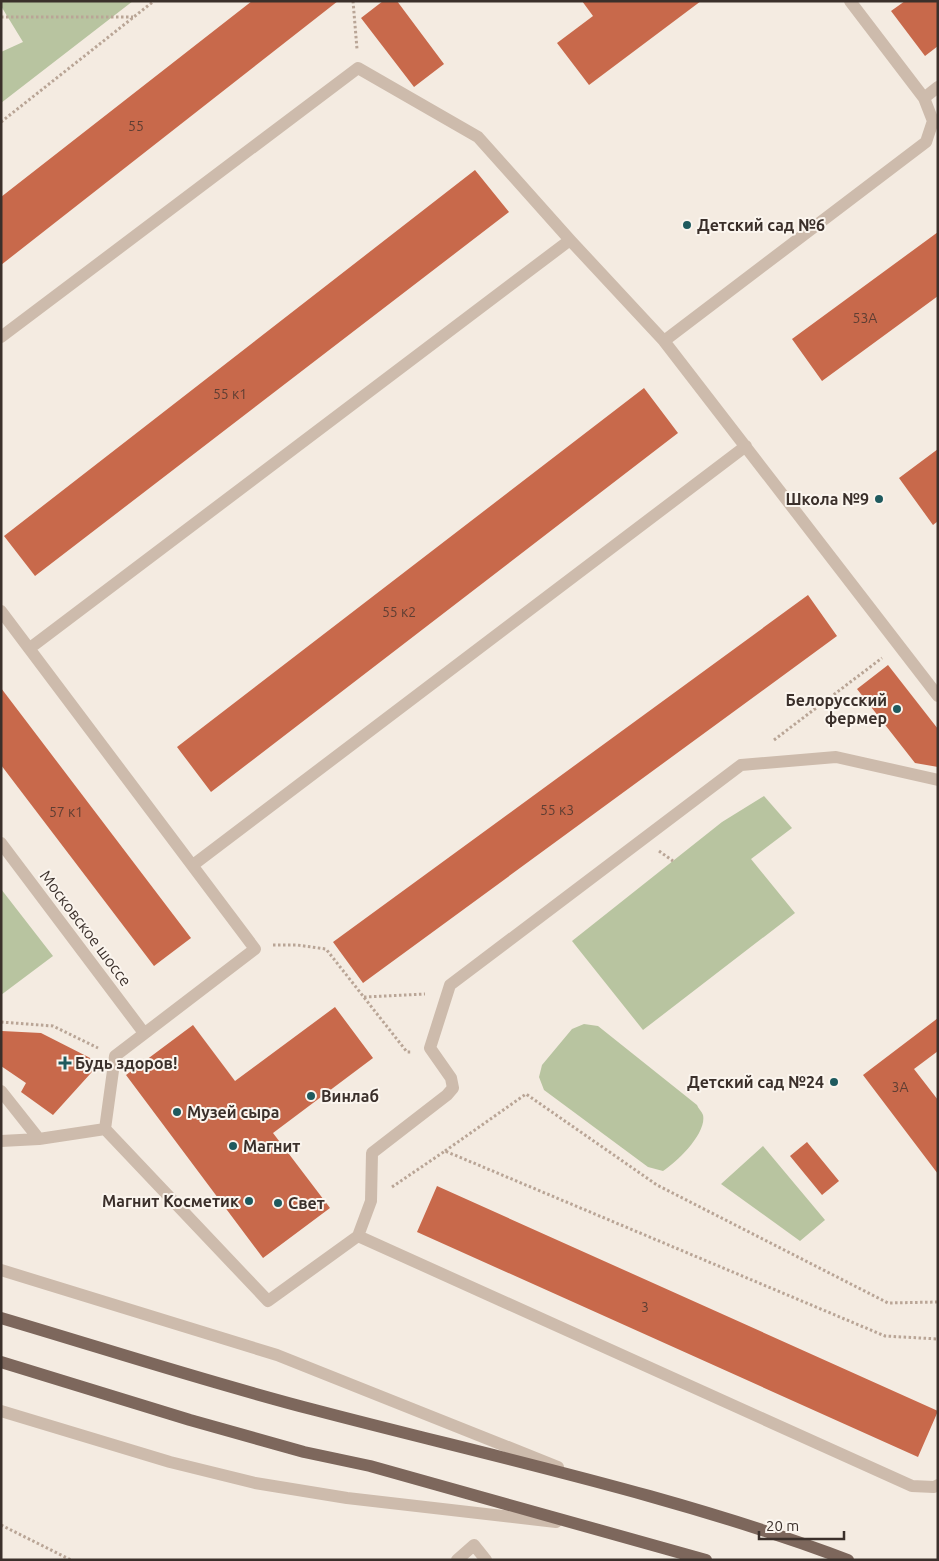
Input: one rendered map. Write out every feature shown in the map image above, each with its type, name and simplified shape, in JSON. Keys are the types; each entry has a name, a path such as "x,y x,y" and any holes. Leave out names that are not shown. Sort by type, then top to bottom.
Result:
{"main road":[{"path":"1,1318 211,1382 699,1511 788,1538 848,1560"},
{"path":"1,1362 190,1420 304,1452 370,1466 706,1560"}],"street":[{"path":"664,341 926,142 933,121 924,98 850,1"},
{"path":"1,337 358,68 478,137 664,341 938,696"},
{"path":"924,98 938,87"},
{"path":"30,648 570,240"},
{"path":"193,865 746,446"},
{"path":"1,611 255,949 115,1056 105,1129"},
{"path":"105,1129 268,1301 358,1236 371,1201 372,1153 447,1095 453,1088 451,1078 430,1048 450,985 741,765 836,757 938,780"},
{"name":"Московское шоссе","path":"1,843 144,1033"},
{"path":"1,1091 39,1138"},
{"path":"1,1141 105,1129"},
{"path":"358,1236 912,1486 934,1487 938,1485"},
{"path":"1,1270 277,1355 595,1482"},
{"path":"1,1411 170,1462 255,1483 347,1498 576,1524"},
{"path":"457,1560 474,1545 486,1560"}],"path":[{"path":"1,122 154,1"},
{"path":"353,1 358,68"},
{"path":"1,17 134,17"},
{"path":"772,741 899,645"},
{"path":"255,949 275,945 326,949 407,1052 430,1048"},
{"path":"363,997 447,993"},
{"path":"1,1022 53,1026 115,1056"},
{"path":"371,1201 526,1094 657,1185 861,1290 888,1303 938,1302"},
{"path":"445,1151 885,1336 938,1339"},
{"path":"1,1525 71,1560"}],"green space":[{"path":"1,1 133,1 1,103 1,52 23,42 1,6"},
{"path":"764,796 792,828 751,859 795,913 643,1030 572,941 722,822"},
{"path":"1,889 53,956 1,995"},
{"path":"584,1024 598,1026 697,1105 703,1115 703,1122 696,1138 676,1161 663,1171 648,1167 544,1090 539,1077 542,1065 572,1029"},
{"path":"763,1146 825,1220 800,1241 721,1184"}],"building":[{"path":"252,1 338,1 1,265 1,197"},
{"path":"383,1 397,1 444,64 414,87 361,18"},
{"path":"582,1 701,1 589,85 557,43 593,16"},
{"path":"905,1 938,1 938,46 925,56 891,11"},
{"path":"475,170 509,212 35,576 4,536"},
{"path":"938,232 938,296 822,381 792,339"},
{"path":"644,388 678,433 211,792 177,747"},
{"path":"938,449 938,521 933,525 899,478"},
{"path":"808,595 837,636 363,983 333,942"},
{"name":"Белорусский фермер","path":"888,665 938,729 938,767 915,763 857,689"},
{"path":"1,688 191,938 154,966 1,765"},
{"path":"335,1007 373,1058 273,1133 330,1208 263,1258 126,1075 193,1025 235,1081"},
{"path":"938,1018 938,1051 914,1069 938,1100 938,1174 863,1075"},
{"path":"2,1031 41,1033 100,1063 53,1115 21,1092 26,1083 1,1066"},
{"path":"807,1142 839,1181 822,1195 790,1156"},
{"path":"437,1186 938,1411 918,1457 417,1232"}],"place":[{"name":"Детский сад №6","path":"687,225"},
{"name":"Школа №9","path":"879,499"},
{"name":"Белорусский фермер","path":"897,709"},
{"name":"Будь здоров!","path":"65,1063"},
{"name":"Детский сад №24","path":"834,1082"},
{"name":"Винлаб","path":"311,1096"},
{"name":"Музей сыра","path":"177,1112"},
{"name":"Магнит","path":"233,1146"},
{"name":"Магнит Косметик","path":"249,1201"},
{"name":"Свет","path":"278,1203"}]}
